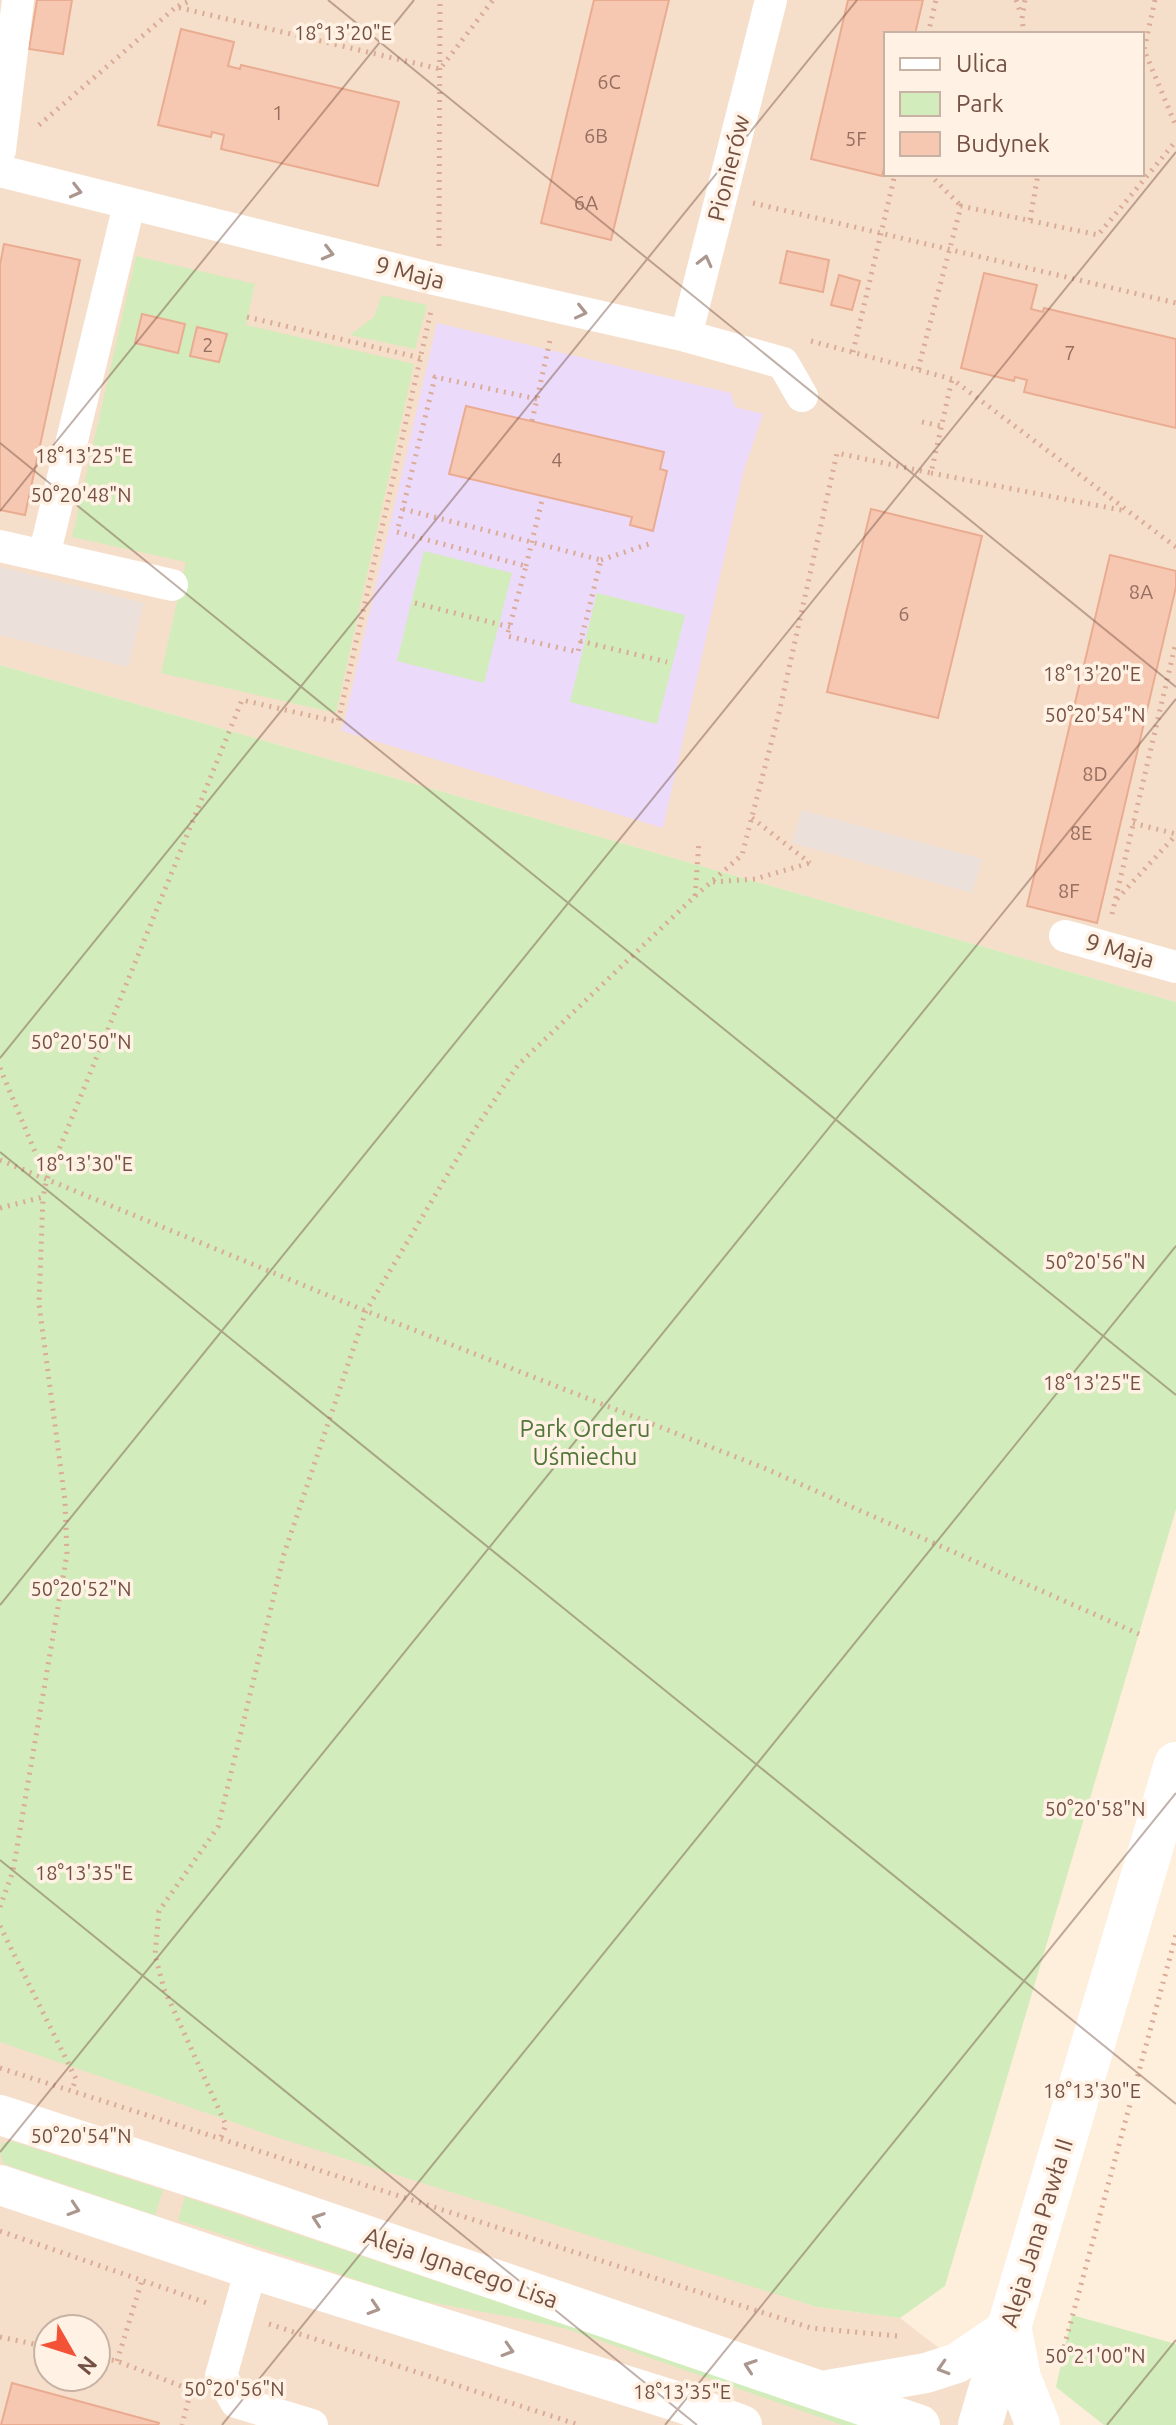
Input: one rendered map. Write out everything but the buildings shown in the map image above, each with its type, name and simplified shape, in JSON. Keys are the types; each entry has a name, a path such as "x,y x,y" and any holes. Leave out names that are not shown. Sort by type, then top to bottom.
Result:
{"main road":[{"name":"Aleja Jana Pawła II","path":"980,2425 1176,1764"},
{"path":"1010,2327 1019,2378 1038,2425"}],"street":[{"path":"0,150 18,0"},
{"name":"Pionierów","path":"686,336 771,0"},
{"name":"9 Maja","path":"0,171 434,279 686,336 783,363 802,396"},
{"path":"44,556 129,205"},
{"path":"0,546 172,585"},
{"name":"9 Maja","path":"1065,936 1176,967"},
{"name":"Aleja Ignacego Lisa","path":"0,2115 245,2194 920,2425"},
{"path":"0,2185 251,2269 682,2403 742,2425"},
{"path":"251,2269 221,2376 236,2402 312,2425"},
{"path":"824,2391 926,2373 957,2363 1010,2327"}],"path":[{"path":"28,134 176,7 192,0"},
{"path":"424,246 439,250 440,0"},
{"path":"440,69 493,0"},
{"path":"928,32 936,0"},
{"path":"1016,0 1024,32"},
{"path":"1022,19 1025,0"},
{"path":"1155,0 1144,50 1176,126"},
{"path":"176,7 440,69"},
{"path":"931,176 961,206 1098,235 1176,141"},
{"path":"853,352 895,176"},
{"path":"1030,220 1038,176"},
{"path":"748,216 752,202 1176,303"},
{"path":"918,370 961,206"},
{"path":"0,1907 13,1871 67,1554 65,1501 39,1304 43,1197 47,1179 242,700 338,722 432,312 430,299 434,279"},
{"path":"247,317 421,358"},
{"path":"532,421 553,330"},
{"path":"797,337 952,379 1176,547"},
{"path":"526,566 397,532 435,377 537,399"},
{"path":"931,473 952,379"},
{"path":"922,422 941,426"},
{"path":"221,2137 226,2125 161,1977 155,1955 159,1911 218,1827 284,1554 366,1311 473,1132 518,1065 742,855 779,713 837,453 1128,511"},
{"path":"543,496 507,636 578,652 601,560"},
{"path":"403,509 601,560 652,543"},
{"path":"415,603 510,627"},
{"path":"580,641 667,662"},
{"path":"1105,947 1176,642"},
{"path":"712,882 755,879 810,863 752,818"},
{"path":"1115,901 1176,834 1133,823"},
{"path":"695,896 699,842"},
{"path":"0,1068 47,1179"},
{"path":"0,1160 366,1311 764,1468 1139,1634"},
{"path":"0,1208 43,1197"},
{"path":"0,1926 76,2079 72,2090"},
{"path":"1057,2373 1176,1935"},
{"path":"0,2068 811,2328 911,2337"},
{"path":"0,2231 238,2314 579,2425"},
{"path":"0,2337 32,2344"},
{"path":"112,2360 191,2390 182,2425"}],"shaded area":[{"path":"0,0 1176,0 1176,1002 0,665"},
{"path":"437,323 731,393 735,407 763,414 744,470 663,828 342,731"},
{"path":"0,567 144,603 128,667 0,635"},
{"path":"802,810 982,859 972,893 792,843"},
{"path":"0,2041 817,2307 900,2318 1014,2406 1013,2425 0,2425"}],"green space":[{"path":"136,256 255,284 246,325 414,364 336,713 161,673 186,562 72,537"},
{"path":"382,295 427,305 415,349 350,335 374,317"},
{"path":"424,551 512,573 484,683 397,661"},
{"path":"597,593 685,615 657,724 570,702"},
{"name":"Park Orderu Uśmiechu","path":"0,665 1176,1002 1176,1509 945,2286 900,2318 817,2307 276,2137 0,2042"},
{"path":"11,2141 163,2190 155,2215 4,2164 2,2143"},
{"path":"185,2197 867,2425 842,2425 567,2329 417,2300 178,2220"},
{"path":"1072,2315 1176,2344 1176,2425 1104,2425 1056,2387"}]}
